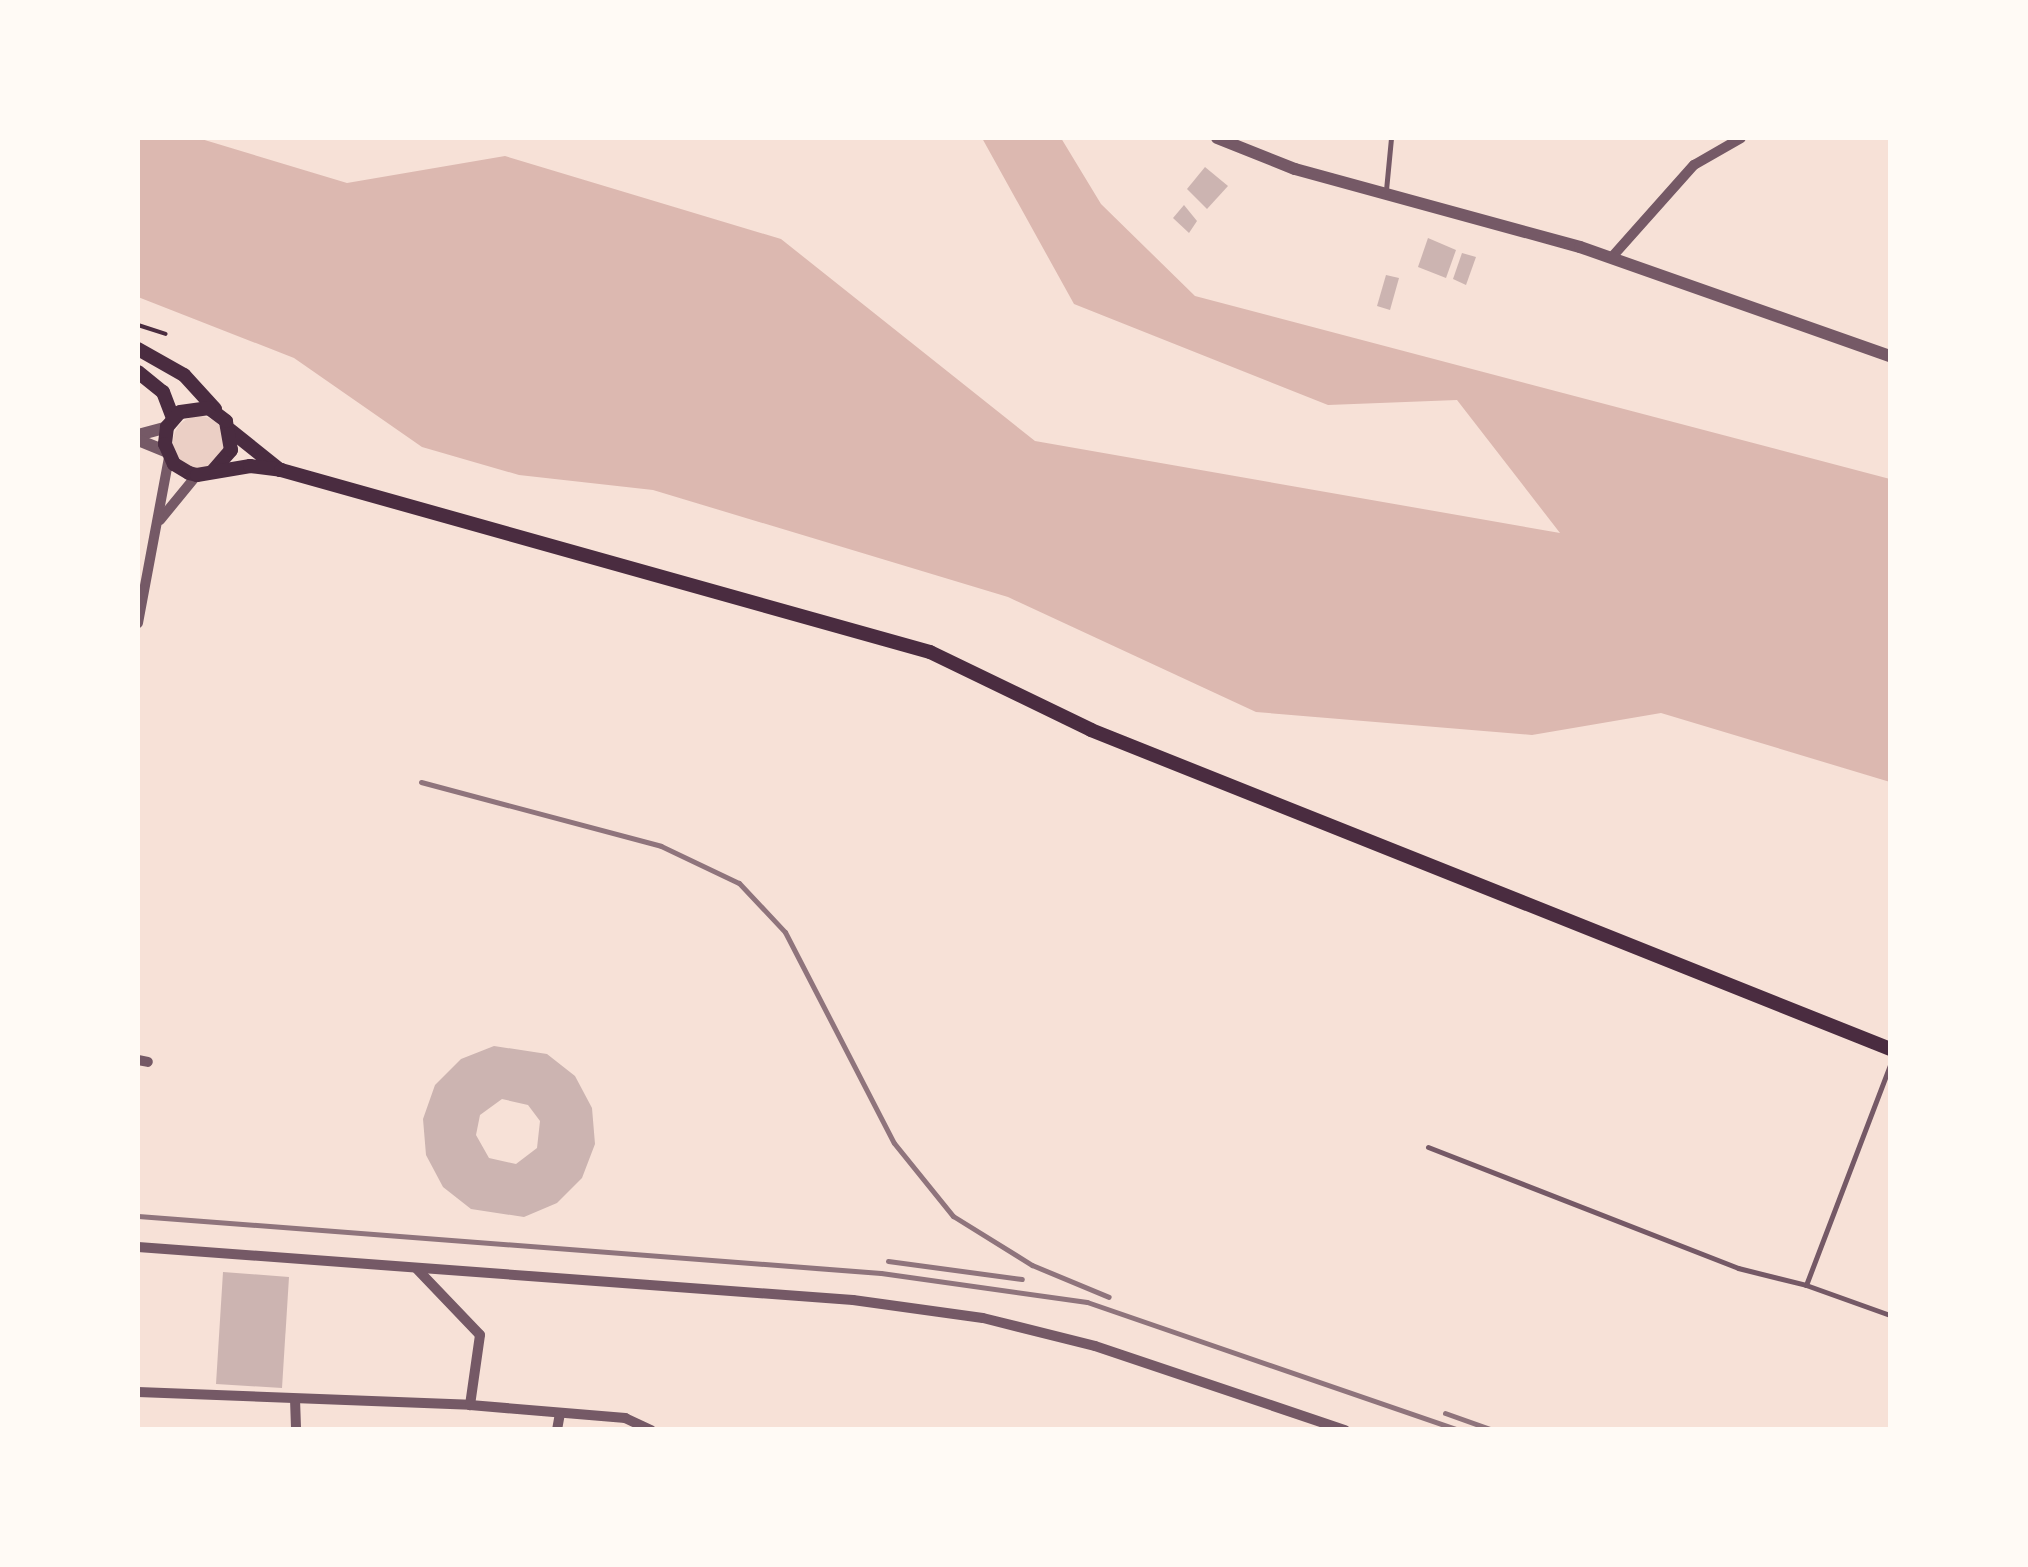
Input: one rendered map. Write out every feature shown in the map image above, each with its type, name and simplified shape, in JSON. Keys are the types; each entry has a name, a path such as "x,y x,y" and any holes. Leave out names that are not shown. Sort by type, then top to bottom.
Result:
{"main road":[{"path":"138,348 184,376 230,430 281,470"},
{"path":"138,372 162,392 170,423 168,454 205,473 281,470 930,652 1090,730 1890,1048"},
{"path":"170,423 199,407 218,414"},
{"path":"205,473 231,450 230,430"}],"street":[{"path":"1216,138 1295,170 1386,190 1611,258 1890,356"},
{"path":"1611,258 1694,165 1740,138"},
{"path":"138,438 170,423"},
{"path":"138,438 168,454 160,521 138,622"},
{"path":"160,521 205,473"},
{"path":"138,1248 852,1300 983,1318 1095,1346 1344,1430"},
{"path":"416,1269 480,1335 470,1405"},
{"path":"138,1392 470,1405 625,1418 651,1430"},
{"path":"295,1398 296,1430"},
{"path":"557,1430 560,1413"}],"lane":[{"path":"1386,190 1392,138"},
{"path":"1806,1285 1890,1065"},
{"path":"1428,1147 1738,1268 1806,1285 1890,1315"}],"path":[{"path":"138,325 166,334"}],"shaded area":[{"path":"138,138 198,138 347,183 505,156 781,239 1035,441 1560,533 1457,400 1328,405 1074,304 982,138 1061,138 1101,204 1195,296 1890,479 1890,782 1661,713 1532,735 1256,712 1008,597 653,490 519,475 422,447 294,358 138,297"},
{"path":"199,416 218,423 225,442 218,461 199,468 180,461 173,442 180,423"}],"building":[{"path":"1205,167 1228,186 1207,209 1187,189"},
{"path":"1184,205 1197,221 1189,233 1173,218"},
{"path":"1428,238 1456,250 1446,278 1418,267"},
{"path":"1462,253 1476,257 1466,285 1453,279"},
{"path":"1386,275 1399,278 1390,310 1377,306"},
{"path":"494,1046 547,1054 575,1076 592,1108 595,1144 582,1178 557,1203 524,1217 471,1209 443,1187 426,1155 423,1119 435,1085 461,1059","holes":["502,1099 528,1105 540,1121 537,1148 516,1164 489,1158 476,1135 480,1115"]},
{"path":"223,1272 289,1277 282,1388 216,1384"}],"railway":[{"path":"421,782 661,846 739,883 785,932 894,1143 953,1216 1032,1265 1109,1297"},
{"path":"138,1216 881,1273 1087,1302 1458,1430"},
{"path":"888,1261 1022,1279"},
{"path":"1445,1413 1493,1430"}]}
